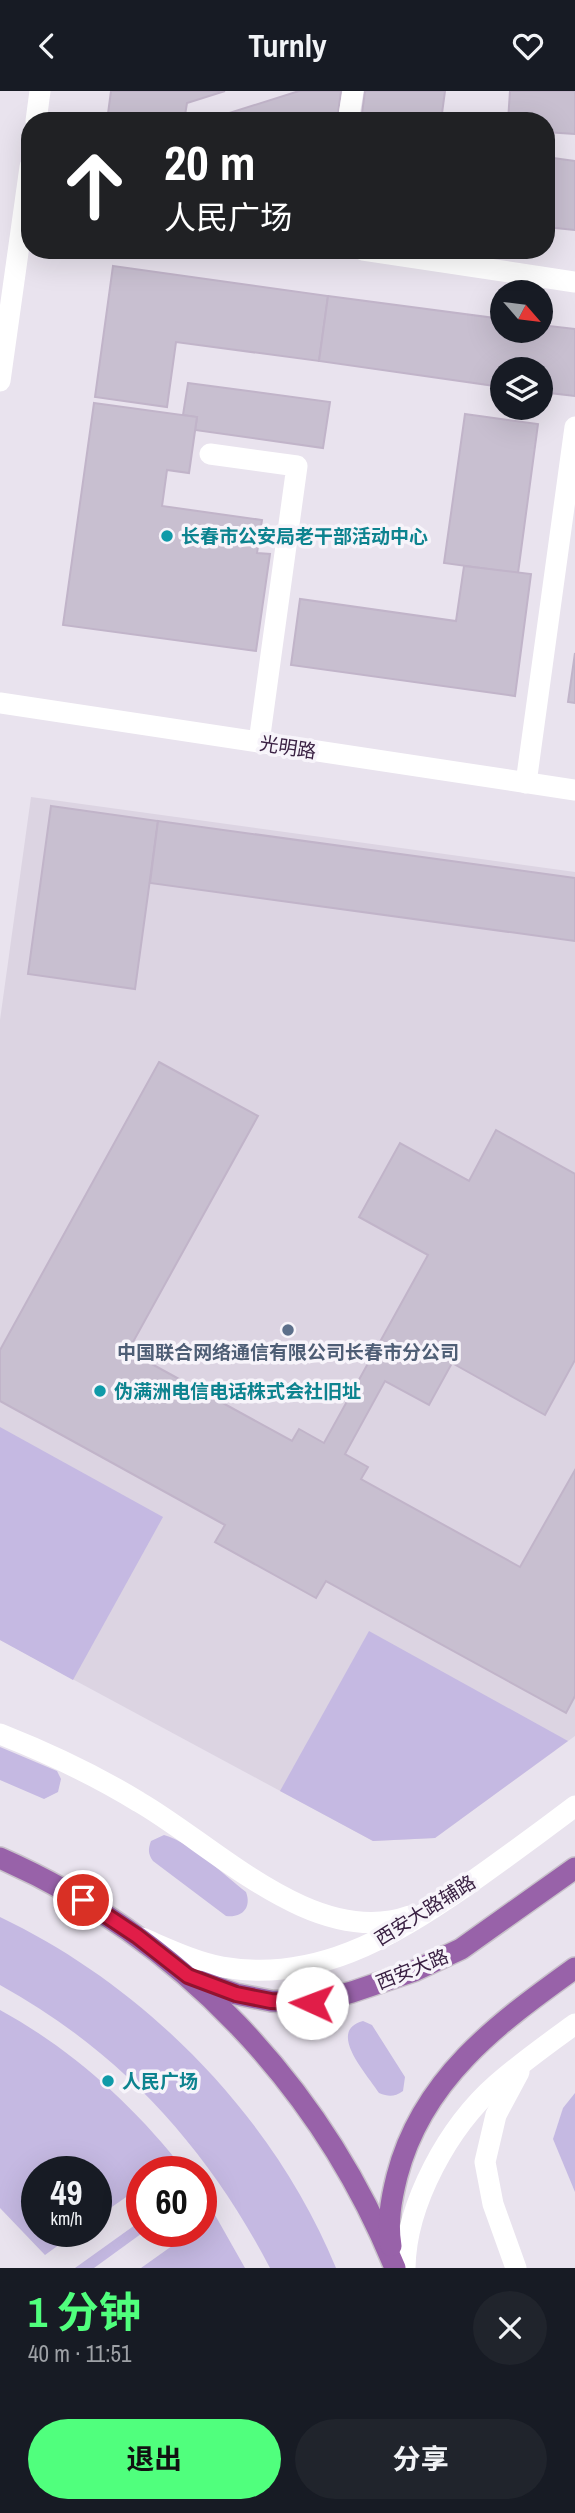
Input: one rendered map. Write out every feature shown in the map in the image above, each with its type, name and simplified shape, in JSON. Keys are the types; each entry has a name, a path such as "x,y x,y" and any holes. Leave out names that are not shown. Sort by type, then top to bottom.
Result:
{"main road":[{"path":"0,1858 83,1900 137,1936 188,1976 234,2020 277,2068 316,2120 351,2175 398,2267"},
{"name":"西安大路","path":"188,1976 236,1994 271,2001 312,2003 352,1992 414,1971 461,1949 575,1868"},
{"path":"398,2267 389,2235 390,2205 402,2159 419,2119 441,2083 474,2047 522,2006 575,1968"}],"street":[{"path":"37,112 40,91"},
{"path":"350,112 353,91"},
{"path":"0,381 21,241"},
{"path":"423,259 575,282"},
{"path":"526,783 575,427"},
{"path":"209,454 297,466 259,742"},
{"name":"光明路","path":"0,703 575,790"},
{"path":"0,1734 77,1767 142,1803 238,1870 305,1909 348,1920 393,1922 435,1907"},
{"name":"西安大路辅路","path":"137,1936 222,1967 266,1970 293,1967 348,1954 390,1935 435,1907 575,1806"},
{"path":"398,2267 428,2177 474,2108 497,2084 575,2024"},
{"path":"516,2268 493,2204 485,2162 496,2115 515,2075 547,2045"}],"shaded area":[{"name":"中国联合网络通信有限公司长春市分公司","path":"31,797 575,872 575,1736 435,1838 373,1841 0,1640 0,1020"},
{"path":"0,1427 163,1517 73,1680 0,1640"},
{"path":"369,1631 568,1741 435,1838 373,1841 280,1791"},
{"path":"0,1747 57,1771 61,1779 58,1792 44,1799 0,1780"},
{"path":"164,1835 196,1852 246,1892 248,1903 244,1911 226,1916 153,1861 149,1851 151,1841"},
{"path":"0,1917 54,1946 106,1980 155,2019 200,2062 241,2109 278,2159 310,2212 336,2268 270,2268 217,2181 217,2156 199,2156 156,2106 122,2072 84,2040 0,1985"},
{"path":"0,2010 50,2041 96,2077 139,2117 173,2156 126,2156 126,2197 112,2207 112,2156 21,2156 21,2230 0,2208"},
{"path":"363,2021 372,2025 405,2077 403,2091 389,2096 379,2093 359,2065 348,2034 353,2026"},
{"path":"575,2093 575,2192 553,2139 563,2108"},
{"path":"217,2219 245,2268 141,2268 171,2247 217,2247"},
{"path":"126,2231 126,2245 94,2268 75,2268 104,2247 112,2247 112,2241"},
{"path":"37,2247 56,2247 45,2255"}],"building":[{"path":"111,91 225,91 187,103 186,112 108,112"},
{"path":"299,91 341,91 338,112 232,112"},
{"path":"365,91 445,91 442,112 362,112"},
{"path":"510,91 575,91 575,134 555,133 555,112 509,112"},
{"path":"555,158 575,161 575,230 555,228"},
{"path":"113,266 328,296 319,361 176,342 167,407 95,397"},
{"path":"328,296 490,317 490,343 553,343 553,326 575,329 575,396 553,393 553,357 490,357 490,385 319,361"},
{"path":"188,383 330,402 323,448 195,430 197,417 183,415"},
{"name":"长春市公安局老干部活动中心","path":"94,403 197,417 189,473 167,470 162,506 262,520 257,553 270,554 256,651 63,625"},
{"path":"465,414 490,417 490,420 538,424 518,573 444,563"},
{"path":"464,566 531,574 515,696 291,665 300,599 456,621"},
{"path":"575,653 575,703 568,702"},
{"path":"51,806 158,821 135,989 28,974"},
{"path":"158,821 575,878 575,941 150,883"},
{"name":"伪满洲电信电话株式会社旧址","path":"159,1062 258,1116 128,1351 292,1441 299,1429 324,1443 428,1255 359,1217 400,1143 469,1181 496,1130 575,1174 575,1360 545,1415 452,1363 429,1405 385,1381 345,1454 368,1467 361,1479 520,1567 575,1470 575,1696 566,1713 326,1581 316,1598 215,1542 225,1525 0,1401 0,1350"}],"place":[{"name":"长春市公安局老干部活动中心","path":"167,536"},
{"name":"中国联合网络通信有限公司长春市分公司","path":"288,1330"},
{"name":"伪满洲电信电话株式会社旧址","path":"100,1391"},
{"name":"人民广场","path":"108,2081"}],"route":[{"path":"83,1900 137,1936 188,1976 236,1994 271,2001 312,2003"}]}
